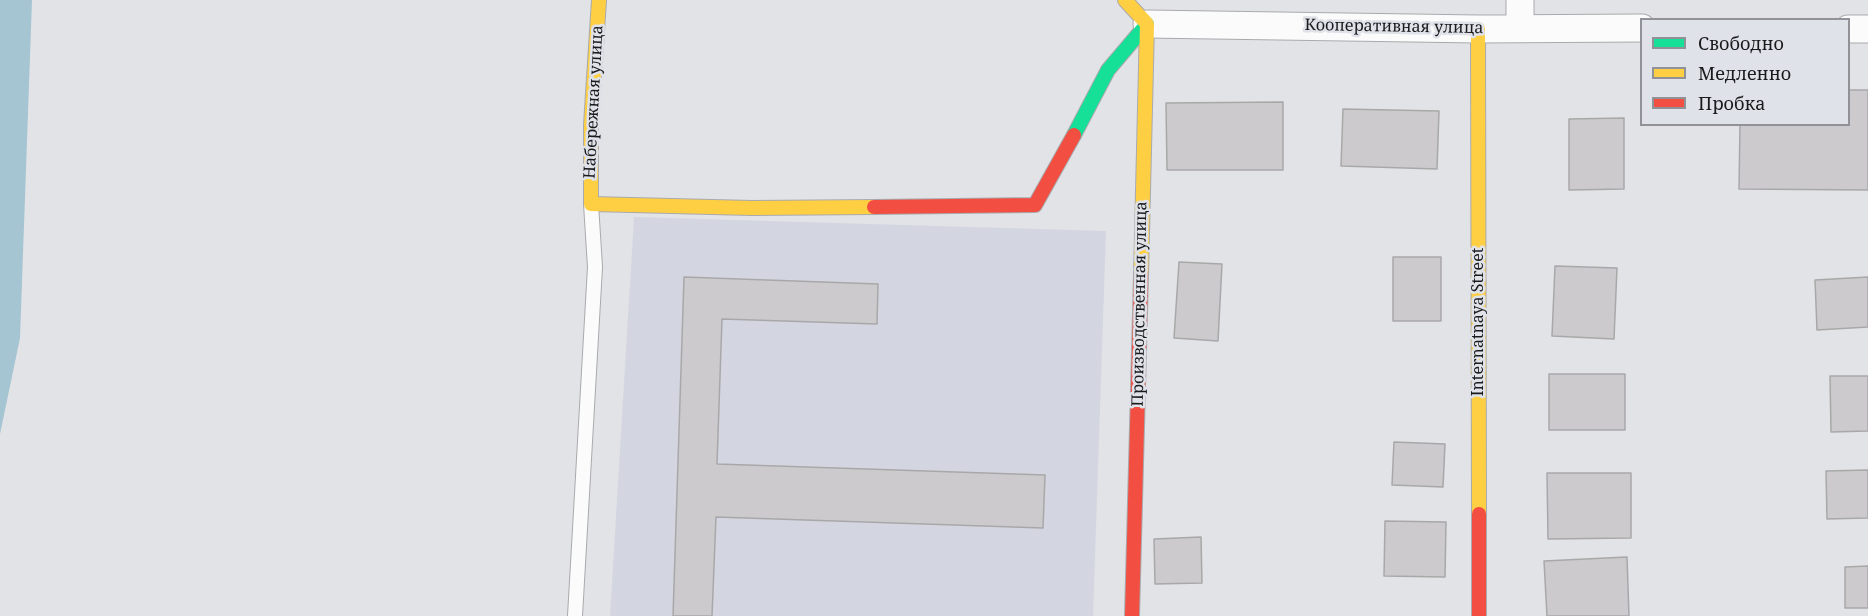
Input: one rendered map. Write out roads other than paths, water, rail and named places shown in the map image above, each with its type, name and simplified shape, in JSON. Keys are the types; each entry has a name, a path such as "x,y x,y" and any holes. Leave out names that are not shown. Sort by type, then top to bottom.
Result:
{"street":[{"name":"Набережная улица","path":"591,204 591,125 599,0"},
{"path":"591,204 752,208 1035,205 1108,70 1147,24 1125,0"},
{"path":"1520,0 1520,28"},
{"name":"Кооперативная улица","path":"1147,24 1478,29 1640,28"},
{"name":"Производственная улица","path":"1132,616 1147,24"},
{"name":"Internatnaya Street","path":"1478,29 1479,616"},
{"path":"1850,29 1868,29"}],"lane":[{"path":"575,616 595,267 591,204"}],"water":[{"path":"0,0 32,0 20,338 0,434"}]}
